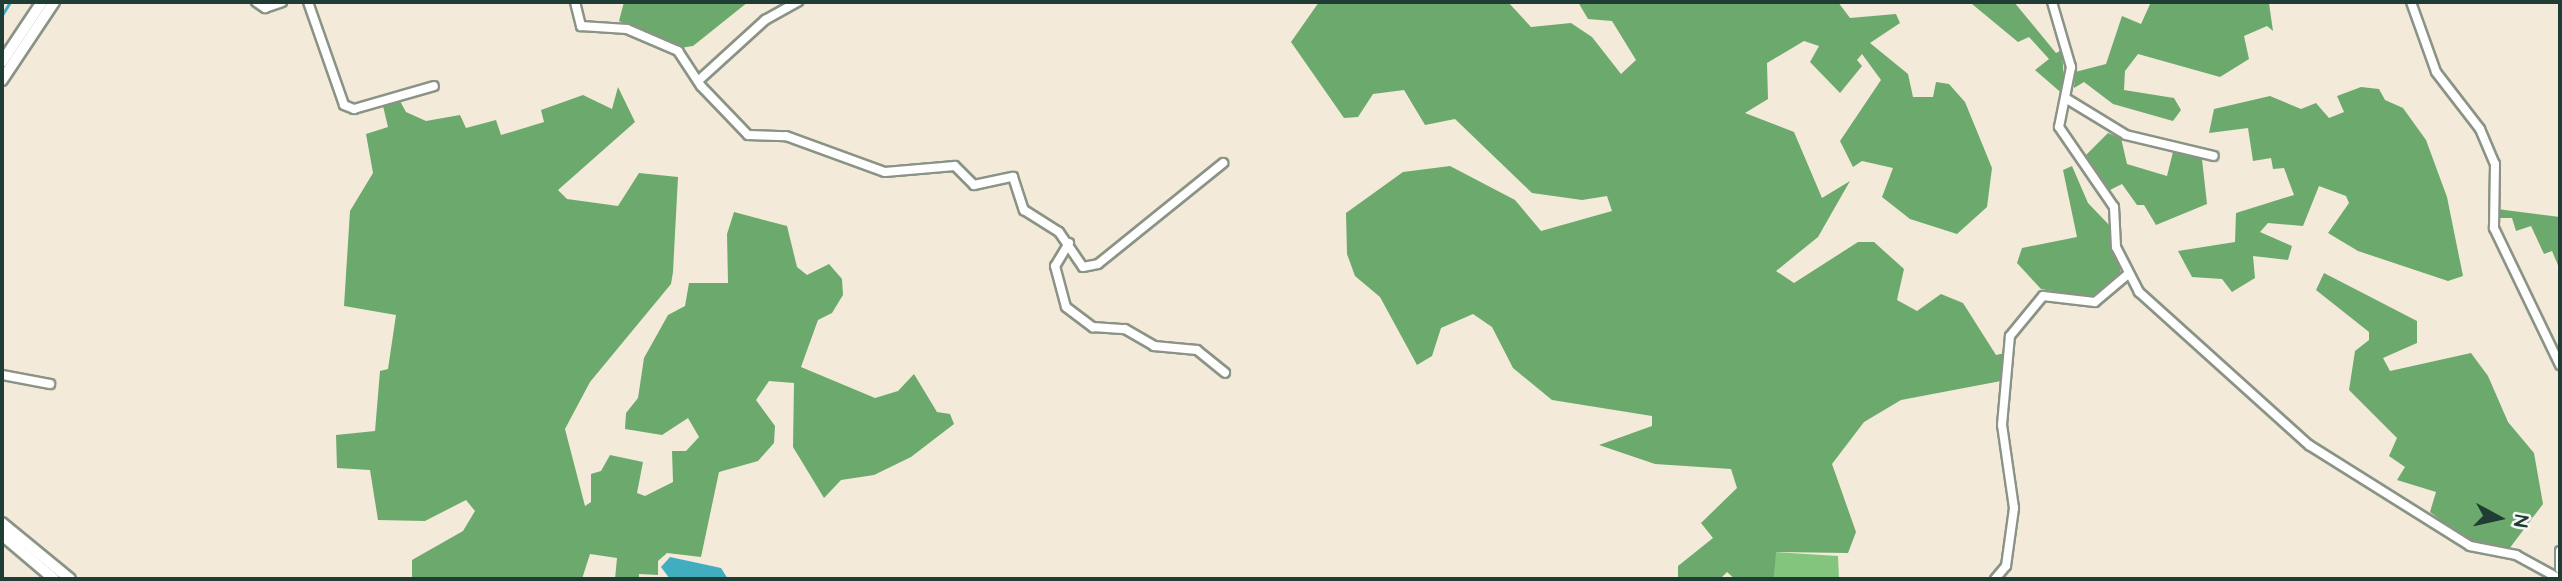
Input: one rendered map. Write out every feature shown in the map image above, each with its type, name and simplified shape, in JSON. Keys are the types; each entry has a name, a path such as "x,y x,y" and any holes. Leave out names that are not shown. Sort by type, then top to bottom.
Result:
{"main road":[{"path":"2,80 4,67 42,2"},
{"path":"4,67 54,2"},
{"path":"2,523 70,579"},
{"path":"2,535 54,579"}],"street":[{"path":"256,2 265,8 282,2"},
{"path":"308,2 344,106 354,109 434,86"},
{"path":"575,2 581,26 626,29 668,44 748,135 786,136 885,172 955,166 974,185 1013,177 1024,209 1069,243 1076,262 1094,266 1223,163"},
{"path":"698,81 765,20 798,2"},
{"path":"2052,2 2070,60 2067,99 2060,130 2113,207 2127,275 2206,356 2309,445 2470,546 2516,555 2560,579"},
{"path":"2412,2 2436,72 2480,128 2495,164 2494,228 2560,365"},
{"path":"2067,99 2116,131 2214,156"},
{"path":"1069,243 1055,266 1066,307 1093,327 1125,330 1154,346 1197,350 1225,373"},
{"path":"1995,579 2006,566 2014,508 2001,425 2010,336 2043,296 2095,302 2127,275"},
{"path":"2,375 50,384"},
{"path":"2560,551 2560,569"}],"green space":[{"path":"624,2 748,2 693,46 680,48 619,21"},
{"path":"1319,2 1508,2 1531,27 1571,23 1592,37 1621,74 1636,60 1612,21 1588,19 1578,2 1838,2 1850,18 1896,14 1900,23 1870,43 1908,74 1913,97 1933,97 1936,82 1949,84 1965,102 1992,168 1987,207 1957,234 1910,219 1882,197 1893,168 1862,161 1853,167 1840,141 1881,80 1862,54 1857,60 1862,66 1840,93 1810,62 1819,46 1804,41 1767,63 1768,99 1745,113 1794,132 1822,198 1850,181 1818,237 1776,271 1794,283 1858,242 1874,242 1904,269 1897,300 1917,311 1941,294 1963,303 1996,355 2005,353 2001,381 1901,400 1864,422 1832,464 1856,532 1848,553 1776,552 1774,579 1735,579 1727,572 1720,579 1678,579 1678,566 1713,538 1701,523 1737,488 1731,469 1655,464 1599,445 1652,426 1652,416 1552,400 1513,368 1492,327 1473,314 1441,328 1432,356 1417,365 1380,297 1355,276 1347,254 1346,213 1403,172 1450,166 1515,200 1541,231 1612,211 1607,196 1582,200 1532,193 1455,119 1425,125 1404,90 1373,94 1358,117 1344,118 1291,42"},
{"path":"2014,2 2056,53 2062,50 2065,96 2035,70 2049,59 2029,37 2018,42 1972,4"},
{"path":"2151,2 2269,3 2273,31 2267,26 2244,36 2249,59 2220,77 2138,54 2125,71 2124,90 2174,98 2181,110 2173,121 2113,104 2084,82 2074,88 2075,72 2106,64 2122,16 2141,24"},
{"path":"618,87 635,122 558,190 567,199 618,206 639,173 678,177 673,272 671,284 590,382 565,429 585,506 591,502 591,474 601,471 610,455 643,462 637,493 645,496 673,482 672,451 686,451 699,437 688,418 662,435 625,429 626,413 638,398 644,358 668,315 685,306 689,283 728,283 727,234 734,212 787,226 797,267 807,275 829,264 842,279 843,295 832,313 818,320 801,367 875,398 898,391 914,374 937,412 950,414 954,424 911,457 874,475 841,480 824,498 793,447 794,383 769,381 756,400 775,426 774,443 758,461 719,472 701,557 667,553 658,561 658,575 639,574 639,579 615,579 617,558 590,554 582,579 412,579 412,560 463,531 475,511 466,500 425,521 378,520 370,470 337,468 336,435 375,431 380,371 388,369 396,315 344,306 350,211 373,173 366,134 388,127 383,106 400,101 406,112 426,121 460,115 466,128 496,120 501,135 544,122 541,110 583,95 612,109"},
{"path":"2361,87 2379,89 2385,100 2403,108 2426,140 2447,197 2463,276 2448,281 2358,251 2328,233 2349,203 2346,196 2319,186 2303,226 2268,223 2260,232 2292,246 2288,260 2253,256 2255,278 2232,292 2222,279 2192,277 2178,251 2235,242 2236,213 2294,195 2284,168 2273,169 2271,158 2253,161 2248,128 2209,133 2214,109 2270,96 2301,109 2316,103 2329,118 2344,112 2337,96"},
{"path":"2108,133 2121,138 2127,164 2167,176 2173,152 2202,159 2207,204 2156,225 2144,205 2137,205 2122,184 2110,190 2084,157"},
{"path":"2072,166 2088,203 2111,227 2121,274 2098,299 2041,289 2017,263 2022,248 2077,237 2063,170"},
{"path":"2497,209 2560,217 2560,270 2552,251 2544,254 2531,226 2516,231 2512,218 2497,218"},
{"path":"2324,273 2417,321 2417,343 2383,358 2390,371 2471,353 2488,376 2508,422 2534,453 2543,504 2509,549 2464,538 2430,512 2436,492 2397,480 2405,467 2389,456 2397,438 2349,390 2355,351 2369,340 2369,332 2316,290"},
{"path":"1775,552 1838,556 1839,579 1774,579"}],"water":[{"path":"670,557 721,568 728,579 670,579 661,567"}],"waterway":[{"path":"2,15 10,2"}]}
